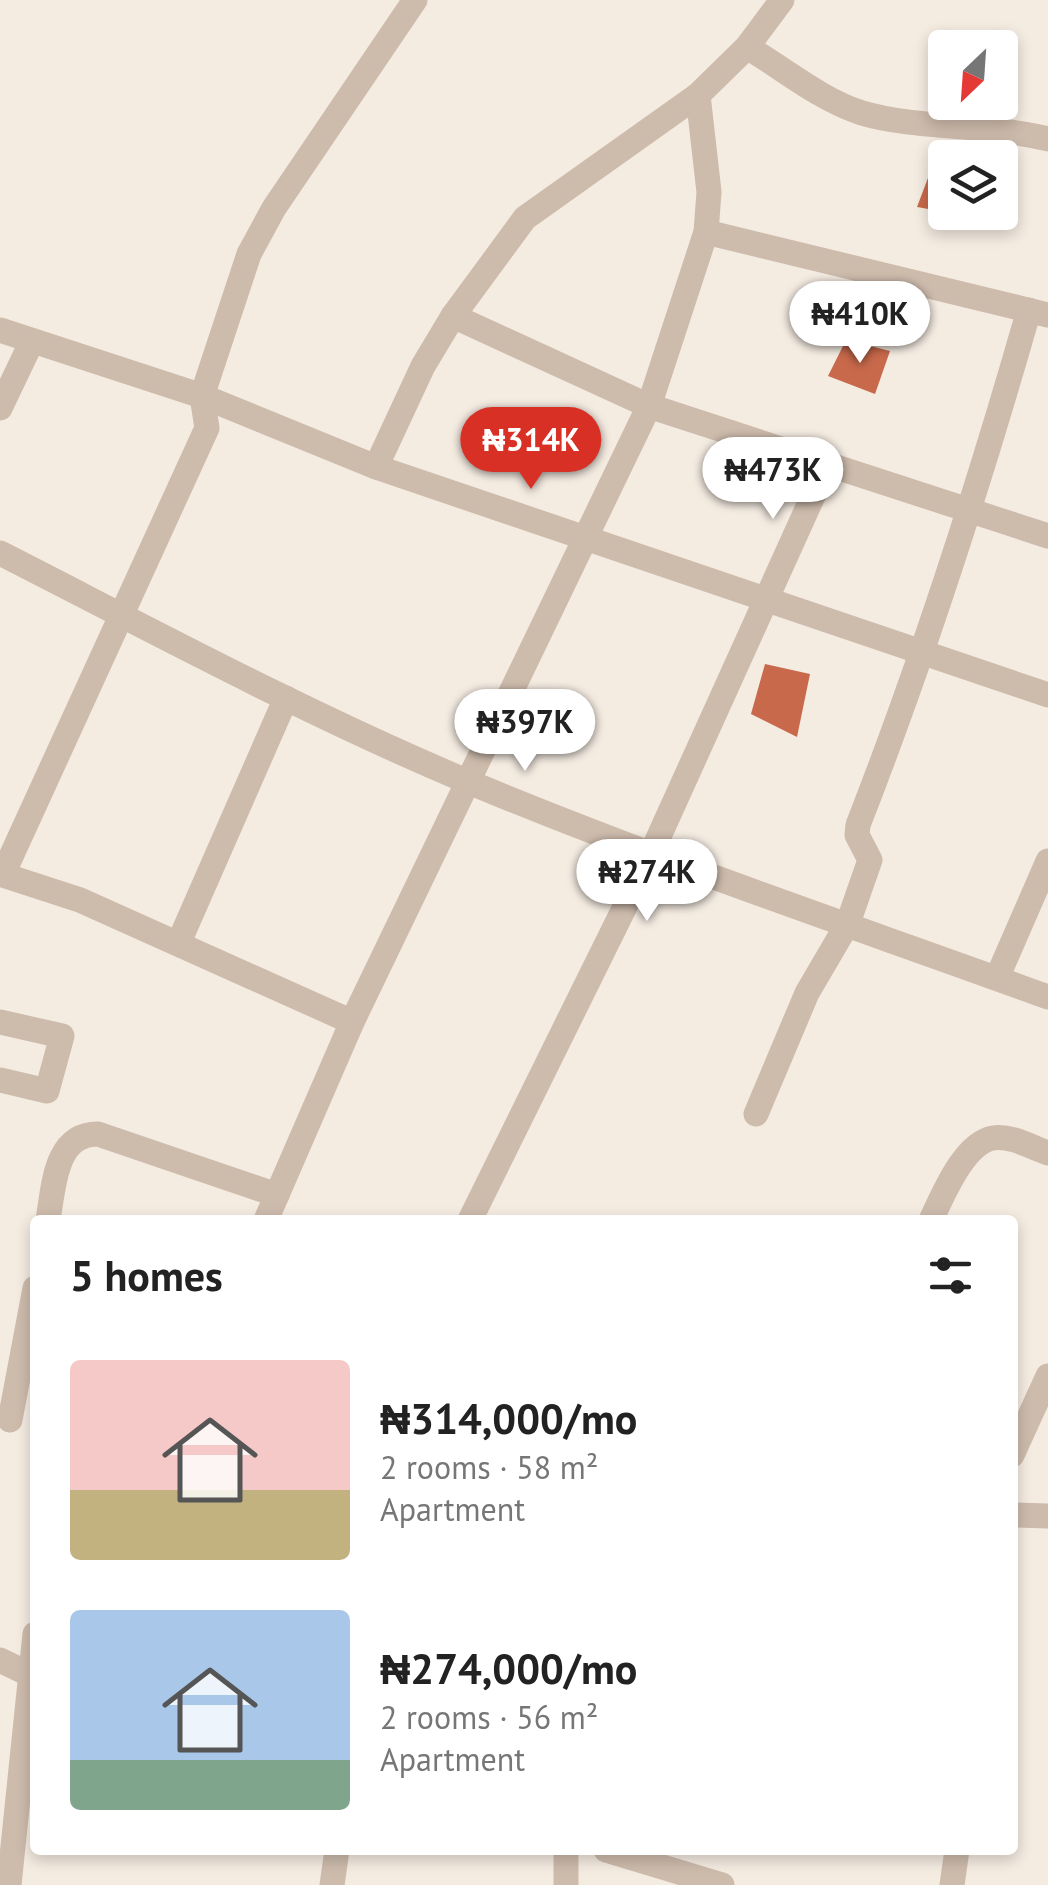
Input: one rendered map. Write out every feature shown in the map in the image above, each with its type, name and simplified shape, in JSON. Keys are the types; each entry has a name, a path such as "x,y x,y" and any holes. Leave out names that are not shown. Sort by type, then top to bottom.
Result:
{"street":[{"path":"352,1022 80,900 1,874 207,428 202,396 249,254 274,208 416,0"},
{"path":"376,467 424,366 453,316 525,218 698,95 747,47 782,0"},
{"path":"747,47 837,103 864,114 1013,130 1048,138"},
{"path":"268,1215 352,1022 649,406 706,232 709,192 698,95"},
{"path":"706,232 1039,313 925,654 858,826 857,835 870,860 848,924 808,993 756,1114"},
{"path":"453,316 649,406 1048,536"},
{"path":"0,330 202,396 376,467 1048,695"},
{"path":"0,408 32,341"},
{"path":"472,1215 651,854 769,601 827,465"},
{"path":"0,553 286,698 468,782 651,854 1048,997"},
{"path":"179,942 286,698"},
{"path":"997,978 1048,861"},
{"path":"0,1022 62,1036 47,1090 0,1080"},
{"path":"49,1215 66,1145 79,1134 98,1134 277,1195"},
{"path":"934,1215 976,1145 990,1138 1006,1138 1048,1153"},
{"path":"15,1420 30,1321"},
{"path":"1018,1442 1048,1376"},
{"path":"1018,1515 1048,1516"},
{"path":"0,1660 30,1675"},
{"path":"9,1885 30,1702"},
{"path":"332,1885 336,1855"},
{"path":"566,1855 566,1885"},
{"path":"623,1855 722,1885"},
{"path":"952,1885 956,1855"}],"building":[{"path":"928,178 928,209 917,207"},
{"path":"846,340 890,351 875,394 828,376"},
{"path":"765,664 810,674 797,737 751,714"}]}
